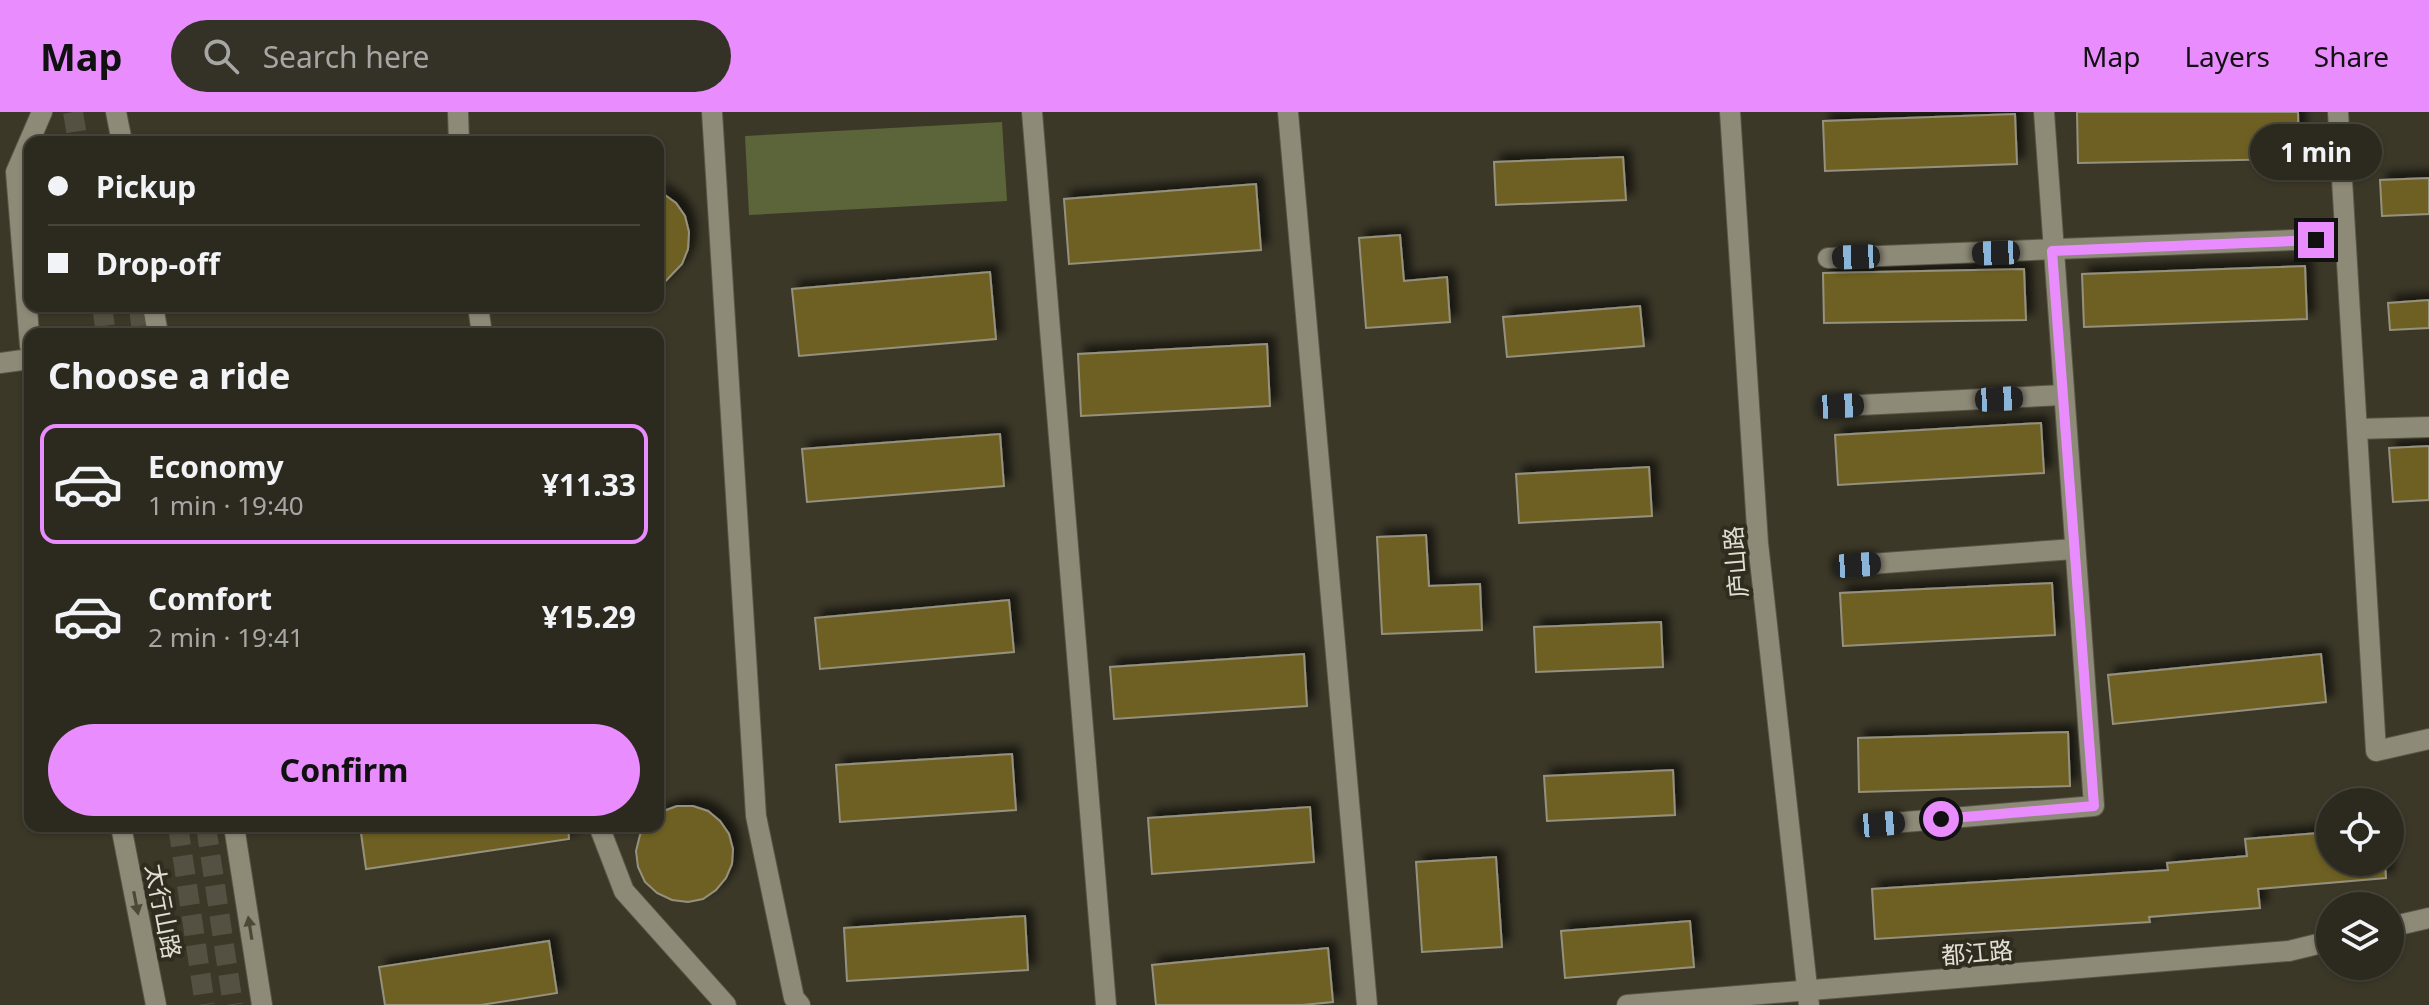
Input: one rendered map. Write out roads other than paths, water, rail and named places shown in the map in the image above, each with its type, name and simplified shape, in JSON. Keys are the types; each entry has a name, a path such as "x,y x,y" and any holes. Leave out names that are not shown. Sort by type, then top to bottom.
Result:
{"street":[{"path":"32,136 42,112"},
{"path":"116,112 121,136"},
{"path":"458,112 459,136"},
{"path":"712,112 756,816 794,998 800,1005"},
{"path":"1032,112 1106,1005"},
{"path":"1288,112 1367,1005"},
{"name":"庐山路","path":"1730,112 1758,543 1808,999"},
{"path":"1881,824 2094,806 2044,112"},
{"path":"2338,112 2376,751 2429,739"},
{"path":"24,154 16,172 24,271"},
{"path":"1828,258 2345,238"},
{"path":"0,363 24,360"},
{"path":"1840,406 2063,395"},
{"path":"2357,429 2429,427"},
{"path":"1857,565 2074,549"},
{"name":"太行山路","path":"122,832 156,1005"},
{"path":"235,832 262,1005"},
{"path":"601,832 624,891 726,1005"},
{"path":"2404,924 2429,918"},
{"name":"都江路","path":"1627,1005 1808,999 2289,951 2316,944"}],"tunnel":[{"path":"73,112 77,136"},
{"path":"103,312 105,328"},
{"path":"140,312 141,328"},
{"path":"179,832 205,1005"},
{"path":"207,832 233,1005"}]}
